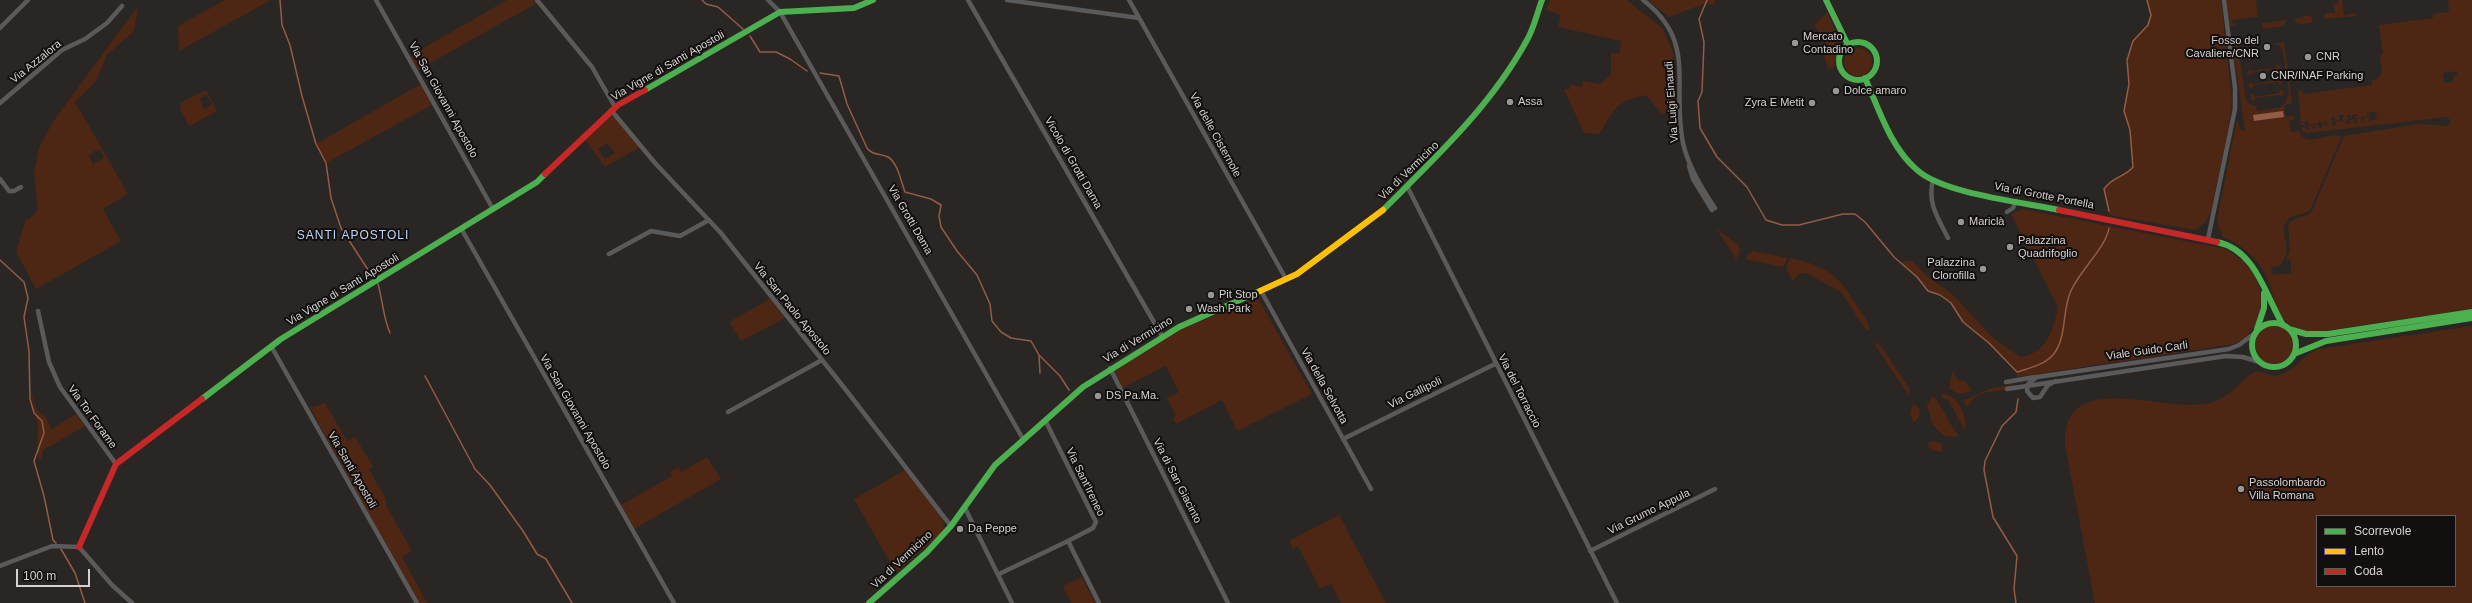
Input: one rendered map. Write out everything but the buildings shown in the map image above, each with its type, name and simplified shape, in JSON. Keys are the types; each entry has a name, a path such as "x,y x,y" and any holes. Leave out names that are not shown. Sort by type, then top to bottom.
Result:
{"main road":[{"path":"780,12 852,8 873,0"},
{"name":"Via di Vermicino","path":"869,603 927,552 951,526 993,467 1078,390 1110,368 1162,336 1302,271 1370,222 1458,136 1500,83 1528,39 1542,0"},
{"path":"1826,0 1848,45"},
{"name":"Via Vigne di Santi Apostoli","path":"79,547 116,464 271,346 462,230 541,179 613,109 780,12"},
{"path":"1863,43 1874,52 1876,67 1865,78 1851,78 1841,69 1840,55 1848,45 1863,43"},
{"name":"Via di Grotte Portella","path":"1865,78 1906,159 1918,171 1933,180 2016,201 2208,239 2226,244 2242,253 2255,267 2261,278 2272,308 2283,325"},
{"name":"Via di Grotte Portella","path":"2255,333 2264,308 2261,278"},
{"path":"2472,312 2328,334 2306,334 2289,329 2277,323 2264,325 2255,333 2252,351 2259,362 2265,365 2278,367 2290,360 2294,354 2309,346 2331,340 2472,318"},
{"path":"2289,329 2295,341 2294,354"}],"street":[{"path":"0,28 28,0"},
{"name":"Via San Giovanni Apostolo","path":"376,0 494,210"},
{"name":"Via San Paolo Apostolo","path":"537,0 592,67 613,109 655,163 710,220 822,360 951,526"},
{"name":"Via Grotti Dama","path":"768,0 780,12 1023,439"},
{"name":"Vicolo di Grotti Dama","path":"968,0 1162,336"},
{"path":"1007,0 1139,18"},
{"name":"Via delle Cisternole","path":"1129,0 1286,279"},
{"name":"Via Luigi Einaudi","path":"1643,0 1664,18 1676,39 1682,138 1688,156 1692,177 1714,209"},
{"path":"2208,239 2235,109 2235,88 2224,0"},
{"name":"Via Azzalora","path":"0,103 62,50 83,40 107,22 122,6"},
{"path":"0,179 9,191 14,191 21,187"},
{"path":"1933,180 1930,193 1932,205 1948,238"},
{"name":"Via del Torraccio","path":"1407,186 1495,364 1617,603"},
{"path":"2007,212 2013,208 2016,201"},
{"path":"610,254 649,232 655,231 680,236 710,220"},
{"name":"Via San Giovanni Apostolo","path":"462,230 674,603"},
{"name":"Via della Selvotta","path":"1261,291 1371,489"},
{"name":"Via Tor Forame","path":"38,310 49,362 60,388 116,464"},
{"name":"Viale Guido Carli","path":"2006,382 2227,350 2239,346 2255,333"},
{"name":"Via Santi Apostoli","path":"271,346 417,603"},
{"name":"Viale Guido Carli","path":"2007,389 2226,356 2243,357 2259,362"},
{"path":"728,412 822,360"},
{"name":"Via Gallipoli","path":"1343,438 1495,364"},
{"name":"Via di San Giacinto","path":"1110,368 1228,603"},
{"name":"Viale Guido Carli","path":"2027,385 2037,377"},
{"path":"2027,385 2028,394 2037,398 2042,396 2048,385 2056,381"},
{"name":"Via Sant'Ireneo","path":"1044,420 1096,522 1093,528 1068,541"},
{"name":"Via Grumo Appula","path":"1590,551 1715,489"},
{"path":"965,508 999,574 1012,603"},
{"path":"999,574 1068,541 1099,603"},
{"path":"0,566 52,546 65,545 79,547 112,585 132,603"}],"shaded area":[{"path":"225,0 271,0 179,51 178,26"},
{"path":"507,0 534,0 537,3 418,70 410,56"},
{"path":"1550,0 1627,0 1663,29 1673,52 1677,109 1662,114 1646,95 1636,97 1622,103 1617,107 1599,134 1584,133 1564,89 1570,89 1571,84 1582,87 1583,81 1600,84 1611,75 1611,53 1620,53 1621,41 1558,27 1561,15 1546,10"},
{"path":"1648,0 1715,0 1714,5 1706,3 1669,17"},
{"path":"2147,0 2221,0 2232,101 2229,125 2211,212 2205,223 2195,230 2109,215 2104,189 2111,181 2130,171 2133,167 2130,130 2124,111 2129,84 2127,60 2133,41 2148,24 2151,15"},
{"path":"2226,0 2258,0 2256,1 2258,17 2232,20 2233,24 2237,25 2230,26"},
{"path":"2338,0 2342,0 2344,15 2356,13 2356,16 2324,19 2325,13 2335,13 2334,4 2338,3"},
{"path":"2448,0 2472,0 2472,309 2317,332 2303,330 2292,326 2285,321 2280,314 2266,276 2258,263 2243,248 2223,237 2218,225 2218,214 2237,120 2241,131 2245,130 2233,49 2237,43 2243,44 2238,48 2246,100 2249,104 2256,106 2257,111 2282,107 2283,102 2286,117 2294,116 2295,119 2289,121 2291,132 2299,131 2302,137 2307,139 2333,136 2338,136 2341,138 2310,210 2289,218 2284,226 2286,253 2279,266 2271,267 2273,275 2291,273 2291,259 2286,260 2290,252 2288,225 2293,220 2309,214 2312,211 2344,136 2418,124 2448,126 2451,121 2447,117 2307,133 2302,131 2301,127 2306,126 2305,129 2310,129 2307,126 2313,125 2312,129 2316,128 2314,125 2319,125 2318,128 2323,127 2321,124 2329,126 2326,123 2334,122 2332,126 2337,125 2335,122 2347,120 2345,124 2351,123 2349,120 2354,119 2354,123 2358,122 2355,119 2362,118 2361,122 2365,121 2363,118 2371,117 2367,121 2378,119 2378,117 2373,118 2378,115 2373,115 2378,112 2366,113 2371,116 2355,118 2358,114 2353,115 2351,119 2351,115 2346,116 2349,119 2342,120 2344,115 2338,115 2340,120 2335,121 2335,117 2330,118 2334,121 2321,123 2319,119 2319,123 2307,125 2309,121 2303,122 2306,125 2301,125 2298,92 2302,89 2303,94 2372,85 2371,81 2379,78 2382,70 2380,55 2383,54 2379,25 2433,18 2433,14 2449,12","holes":["2457,71 2457,75 2453,76 2453,82 2444,83 2443,73"]},
{"path":"138,6 134,31 107,55 96,81 75,102 128,194 103,209 121,241 36,289 16,252 26,218 29,220 38,209 34,173 39,148 52,123","holes":["95,150 96,152 100,150 104,158 93,164 89,156"]},
{"path":"1827,12 1840,40 1834,67 1828,69 1822,48 1826,44 1823,37 1814,26"},
{"path":"2309,15 2313,19 2311,23 2299,24 2295,22 2295,19"},
{"path":"2286,20 2284,26 2263,29 2262,23"},
{"path":"2284,42 2292,103 2284,105 2289,93 2283,51 2279,45 2270,44"},
{"path":"1858,48 1864,49 1868,52 1871,56 1871,68 1868,72 1864,75 1858,76 1852,75 1848,72 1845,68 1844,62 1845,56 1848,52 1852,49"},
{"path":"2276,64 2281,67 2278,72 2276,69 2252,73 2251,76 2247,73 2250,68 2252,71 2276,68"},
{"path":"2277,77 2283,79 2280,85 2278,82 2254,85 2252,89 2248,86 2251,81 2253,84 2278,80"},
{"path":"421,84 432,105 326,163 316,144"},
{"path":"2280,89 2285,93 2282,97 2280,95 2255,98 2254,101 2250,98 2253,93 2255,97 2279,93"},
{"path":"206,90 217,111 189,126 181,111 180,103","holes":["206,95 212,104 204,110 200,98"]},
{"path":"2283,111 2284,117 2254,121 2253,115"},
{"path":"609,115 615,117 640,147 605,167 585,139","holes":["607,143 615,153 605,159 598,149"]},
{"path":"2022,209 2225,249 2243,261 2250,269 2259,286 2261,306 2252,330 2246,337 2234,344 2017,377 2017,372 2011,364 1963,322 1951,303 1940,295 1928,291 1917,277 1901,263 1904,261 1912,261 1929,278 1951,293 1994,339 2021,357 2030,355 2037,351 2047,339 2054,324 2058,307 2011,214"},
{"path":"1716,228 1739,246 1740,252 1736,259"},
{"path":"1753,251 1788,258 1783,267 1746,259 1748,254"},
{"path":"1790,258 1819,267 1830,273 1838,280 1868,323 1869,330 1866,330 1841,292 1806,273 1798,274 1793,282 1786,268"},
{"path":"1258,298 1312,394 1237,431 1222,400 1176,424 1173,418 1176,416 1167,398 1179,392 1166,366 1122,388 1115,370 1174,332"},
{"path":"770,299 785,318 741,341 729,322"},
{"path":"2270,326 2278,326 2288,331 2292,338 2292,352 2288,359 2278,364 2270,364 2260,359 2258,356 2255,349 2255,341 2260,331 2263,329"},
{"path":"2472,326 2472,603 2095,603 2065,445 2068,421 2080,406 2098,400 2120,398 2192,405 2210,403 2223,398 2254,372 2272,375 2284,373 2289,371 2318,349"},
{"path":"1878,342 1910,389 1909,396 1875,345"},
{"path":"1952,371 1958,380 1965,381 1972,391 1958,394 1949,388"},
{"path":"28,382 36,409 46,417 51,429 76,414 85,426 43,450 40,462 37,451 38,426"},
{"path":"2018,385 2005,390 1979,395 1967,407 1963,401 1989,389"},
{"path":"1940,393 1952,397 1960,406 1965,419 1965,431 1947,398 1944,400"},
{"path":"1935,397 1954,430 1958,434 1957,437 1944,436 1932,424 1927,405 1931,398"},
{"path":"325,403 347,441 355,437 373,466 369,469 386,499 386,506 412,551 402,557 427,603 418,603 309,406 314,407"},
{"path":"1912,405 1916,405 1920,410 1919,417 1914,422 1910,415"},
{"path":"1933,441 1942,444 1943,452 1931,450 1927,443"},
{"path":"707,457 721,479 634,529 621,505 672,476 670,472 678,467 681,472"},
{"path":"905,470 941,513 945,530 896,573 854,499"},
{"path":"1339,515 1386,603 1341,603 1331,584 1320,589 1298,546 1293,549 1289,541"},
{"path":"1082,577 1095,603 1071,603 1063,586"}],"waterway":[{"path":"280,0 282,25 290,45 302,96 316,144 326,163 331,198 341,228 374,279"},
{"path":"702,0 706,4 718,7 743,29"},
{"path":"1707,0 1699,19 1704,42 1702,92 1698,101 1700,128 1717,157 1747,187 1766,220 1782,225 1799,225 1843,214 1855,214 1865,222 1894,257 1917,277 1928,291 1940,295 1951,303 1963,322 1989,343 2017,372 2036,366 2053,355 2060,341 2070,293 2079,277 2103,244 2109,228"},
{"path":"2109,211 2104,189 2111,181 2130,171 2133,167 2130,130 2124,111 2129,84 2127,60 2133,41 2148,25 2151,15 2147,0"},
{"path":"750,36 760,52 776,52 790,59 807,71"},
{"path":"820,73 839,76 847,104 867,148 869,151 888,157 891,160 897,168 905,192 931,199 941,205 939,216 941,227 957,251 977,275 990,304 992,321 1001,332 1011,338 1031,341 1039,355 1060,376 1069,390"},
{"path":"0,260 24,282 28,298 24,317 29,351 30,399 34,413 42,421 44,433 34,461 44,496 53,540 56,543"},
{"path":"378,284 390,333"},
{"path":"1039,355 1040,373"},
{"path":"425,376 475,469 490,485 523,531 537,554 546,559 572,603"},
{"path":"2016,603 2014,589 2017,556 1993,517 1984,470 1985,461 2002,426 2016,412 2018,399"},
{"path":"61,549 75,573 85,603"}],"traffic: fast":[{"path":"645,90 780,12 854,8 873,0"},
{"path":"1383,210 1461,130 1497,87 1513,64 1529,35 1534,25 1542,0"},
{"path":"1826,0 1848,45"},
{"path":"1858,42 1871,48 1877,61 1871,74 1858,80 1845,74 1839,61 1845,48 1858,42"},
{"path":"1865,78 1880,115 1892,139 1899,150 1917,170 1929,178 1964,191 2059,210"},
{"path":"202,399 281,339 537,182 545,174"},
{"path":"2217,242 2230,247 2241,254 2250,264 2258,275 2283,325"},
{"path":"869,603 927,552 951,526 995,465 1083,387 1179,327 1260,291"},
{"path":"2257,329 2264,308 2264,293"},
{"path":"2289,329 2306,334 2328,334 2472,312"},
{"path":"2294,354 2326,341 2472,318"},
{"path":"2270,323 2278,323 2290,329 2296,341 2296,345 2296,349 2290,361 2278,367 2270,367 2258,361 2252,349 2252,341 2258,329 2270,323"}],"traffic: slow":[{"path":"1260,291 1297,274 1383,210"}],"traffic: jam":[{"path":"545,174 618,105 645,90"},
{"path":"2059,210 2217,242"},
{"path":"79,547 116,464 202,399"}],"place":[{"name":"Mercato Contadino","path":"1795,43"},
{"name":"Fosso del Cavaliere/CNR","path":"2267,47"},
{"name":"CNR","path":"2308,57"},
{"name":"CNR/INAF Parking","path":"2263,76"},
{"name":"Dolce amaro","path":"1836,91"},
{"name":"Assa","path":"1510,102"},
{"name":"Zyra E Metit","path":"1812,103"},
{"name":"Mariclà","path":"1961,222"},
{"name":"Palazzina Quadrifoglio","path":"2010,247"},
{"name":"Palazzina Clorofilla","path":"1983,269"},
{"name":"Pit Stop","path":"1211,295"},
{"name":"Wash Park","path":"1189,309"},
{"name":"DS Pa.Ma.","path":"1098,396"},
{"name":"Passolombardo Villa Romana","path":"2241,489"},
{"name":"Da Peppe","path":"960,529"}],"district":[{"name":"SANTI APOSTOLI","path":"353,236"}]}
